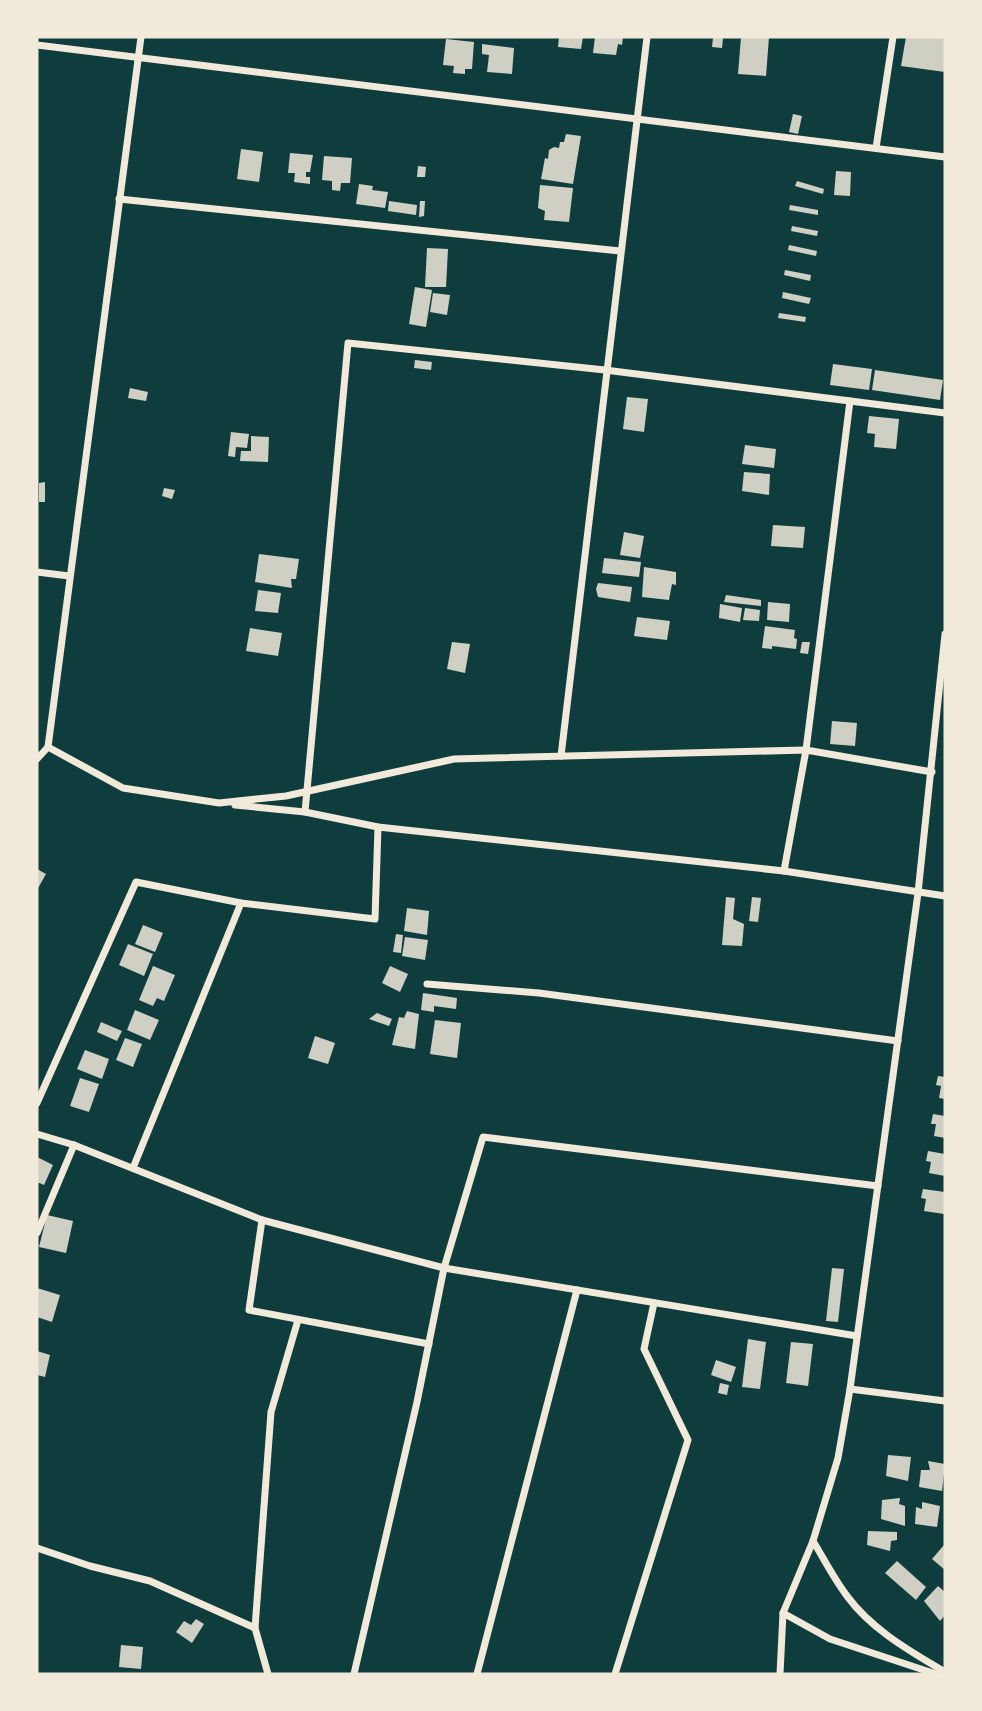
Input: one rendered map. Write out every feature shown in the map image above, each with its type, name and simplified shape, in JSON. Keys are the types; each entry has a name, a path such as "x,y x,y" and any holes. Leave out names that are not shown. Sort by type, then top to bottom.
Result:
{"street":[{"path":"37,759 48,747 141,37"},
{"path":"561,756 647,37"},
{"path":"876,148 893,37"},
{"path":"37,45 945,157"},
{"path":"120,199 620,251"},
{"path":"305,812 348,343 606,370 945,413"},
{"path":"784,871 806,750 850,401"},
{"path":"37,572 69,576"},
{"path":"780,1674 783,1613 813,1541 838,1458 850,1389 918,893 945,634"},
{"path":"48,747 123,788 219,803 305,812 379,827 784,871 945,896"},
{"path":"219,803 307,792 454,759 806,750 932,772"},
{"path":"37,1103 136,882 241,903 375,919 379,827"},
{"path":"133,1168 241,903"},
{"path":"427,984 539,993 898,1041"},
{"path":"37,1134 74,1145 262,1220 444,1268 857,1336"},
{"path":"354,1674 444,1268 483,1137 878,1186"},
{"path":"37,1233 74,1145"},
{"path":"262,1220 249,1310 429,1344"},
{"path":"477,1674 577,1290"},
{"path":"615,1674 688,1440 644,1349 654,1303"},
{"path":"268,1674 255,1628 271,1412 298,1320"},
{"path":"850,1389 945,1401"},
{"path":"813,1541 848,1597 865,1617 899,1645 945,1672"},
{"path":"37,1548 90,1566 150,1581 255,1628"},
{"path":"783,1613 830,1639 936,1674"}],"building":[{"path":"559,37 583,37 581,49 558,47"},
{"path":"595,37 623,37 622,45 618,44 616,55 593,53"},
{"path":"741,37 769,37 766,76 738,74"},
{"path":"906,37 945,37 945,72 901,66"},
{"path":"713,38 723,38 722,48 712,47"},
{"path":"446,39 474,42 472,69 465,69 465,74 453,73 454,66 443,65"},
{"path":"482,44 514,48 512,74 487,72 489,55 482,54"},
{"path":"793,114 802,116 798,134 789,132"},
{"path":"566,134 581,136 573,184 541,179 549,150 559,148"},
{"path":"241,149 263,152 259,182 237,179"},
{"path":"290,153 313,155 310,172 306,172 306,177 310,177 310,184 294,182 295,173 288,173"},
{"path":"324,156 352,158 350,183 341,183 340,191 332,190 332,181 322,180"},
{"path":"418,166 426,167 425,177 417,177"},
{"path":"836,171 851,172 850,196 834,195"},
{"path":"797,181 824,189 823,194 795,186"},
{"path":"359,184 373,186 372,190 388,192 385,208 356,204"},
{"path":"540,185 573,188 569,222 544,220 545,211 538,208"},
{"path":"389,201 417,205 416,215 388,211"},
{"path":"420,201 425,201 424,216 419,217"},
{"path":"790,205 818,210 818,215 789,210"},
{"path":"792,226 818,231 817,236 791,231"},
{"path":"789,245 817,251 816,256 788,250"},
{"path":"427,248 448,249 446,287 425,287"},
{"path":"785,270 811,275 810,281 784,275"},
{"path":"415,287 432,290 426,327 409,324"},
{"path":"783,292 811,298 809,304 782,298"},
{"path":"433,293 450,295 447,315 430,312"},
{"path":"779,313 806,317 805,322 778,318"},
{"path":"415,360 432,362 431,370 414,368"},
{"path":"833,364 872,369 869,390 830,385"},
{"path":"875,370 943,380 940,400 872,390"},
{"path":"130,388 148,392 146,401 128,398"},
{"path":"627,397 648,399 644,432 623,429"},
{"path":"869,416 899,419 896,449 874,447 875,434 867,433"},
{"path":"231,432 249,434 247,448 236,447 235,457 228,456"},
{"path":"251,436 269,437 268,462 240,461 241,451 251,451"},
{"path":"745,445 776,449 774,468 742,464"},
{"path":"744,472 770,474 769,495 742,491"},
{"path":"45,482 45,502 39,502 39,483"},
{"path":"164,488 175,490 172,499 162,496"},
{"path":"773,525 805,527 803,548 771,546"},
{"path":"624,532 644,536 640,558 620,555"},
{"path":"259,554 299,559 296,579 291,579 292,588 255,582"},
{"path":"604,558 641,562 639,577 602,573"},
{"path":"644,567 676,572 676,585 672,584 669,600 642,597"},
{"path":"598,583 632,587 630,602 598,597"},
{"path":"258,590 281,593 278,613 255,611"},
{"path":"726,595 761,600 761,606 724,602"},
{"path":"768,602 790,604 789,622 767,620"},
{"path":"720,604 742,608 740,622 719,618"},
{"path":"745,608 760,610 759,621 743,620"},
{"path":"637,617 670,621 667,640 634,636"},
{"path":"765,626 795,630 796,649 772,646 772,649 762,648"},
{"path":"250,628 282,633 278,656 246,651"},
{"path":"452,642 470,644 465,673 447,669"},
{"path":"802,642 810,642 808,654 800,653"},
{"path":"832,721 857,723 855,746 830,744"},
{"path":"37,869 46,874 37,890"},
{"path":"726,897 735,898 733,919 744,924 742,946 722,945"},
{"path":"752,897 761,898 758,922 749,921"},
{"path":"407,908 429,911 427,935 404,931"},
{"path":"143,925 163,933 155,952 135,944"},
{"path":"396,934 403,935 401,953 393,952"},
{"path":"405,937 428,940 425,960 402,956"},
{"path":"128,944 153,954 144,976 119,965"},
{"path":"153,966 175,975 164,1001 157,998 153,1006 139,1000"},
{"path":"390,966 408,974 400,992 382,983"},
{"path":"423,993 457,998 456,1009 434,1006 434,1012 421,1010"},
{"path":"135,1010 159,1020 150,1040 127,1030"},
{"path":"407,1011 419,1014 415,1049 392,1045 399,1017 404,1018"},
{"path":"377,1013 392,1019 389,1026 369,1019"},
{"path":"435,1020 461,1023 457,1058 430,1054"},
{"path":"101,1022 122,1031 117,1041 97,1032"},
{"path":"315,1036 335,1043 328,1064 308,1058"},
{"path":"125,1038 142,1044 133,1067 116,1060"},
{"path":"85,1050 109,1059 102,1079 77,1069"},
{"path":"938,1076 945,1077 945,1099 939,1098 941,1086 936,1085"},
{"path":"80,1078 99,1084 89,1112 70,1106"},
{"path":"933,1114 945,1116 945,1138 934,1136 936,1124 931,1124"},
{"path":"928,1151 945,1154 945,1176 929,1173 931,1162 926,1161"},
{"path":"37,1157 53,1165 44,1185 37,1182"},
{"path":"923,1189 945,1192 944,1214 924,1211 926,1199 921,1198"},
{"path":"47,1215 73,1221 66,1253 39,1247"},
{"path":"832,1268 844,1269 838,1322 826,1321"},
{"path":"37,1288 60,1295 52,1322 37,1317"},
{"path":"748,1339 766,1342 760,1389 742,1387"},
{"path":"791,1342 813,1344 808,1386 786,1383"},
{"path":"37,1351 50,1355 45,1377 37,1375"},
{"path":"716,1360 736,1367 731,1382 711,1375"},
{"path":"720,1383 729,1385 727,1395 718,1393"},
{"path":"888,1455 911,1457 908,1481 886,1476"},
{"path":"928,1461 945,1464 942,1491 919,1487 921,1470 930,1470"},
{"path":"900,1498 899,1504 905,1506 905,1526 881,1519 882,1500"},
{"path":"922,1502 940,1506 937,1527 915,1524 916,1507 922,1509"},
{"path":"868,1531 897,1532 897,1540 891,1541 890,1551 867,1545"},
{"path":"945,1546 945,1570 932,1559"},
{"path":"897,1561 926,1587 916,1600 885,1573"},
{"path":"938,1586 945,1592 945,1615 940,1621 924,1601"},
{"path":"196,1619 204,1624 192,1643 176,1632 184,1621 191,1625"},
{"path":"121,1645 143,1647 141,1669 119,1667"}]}
